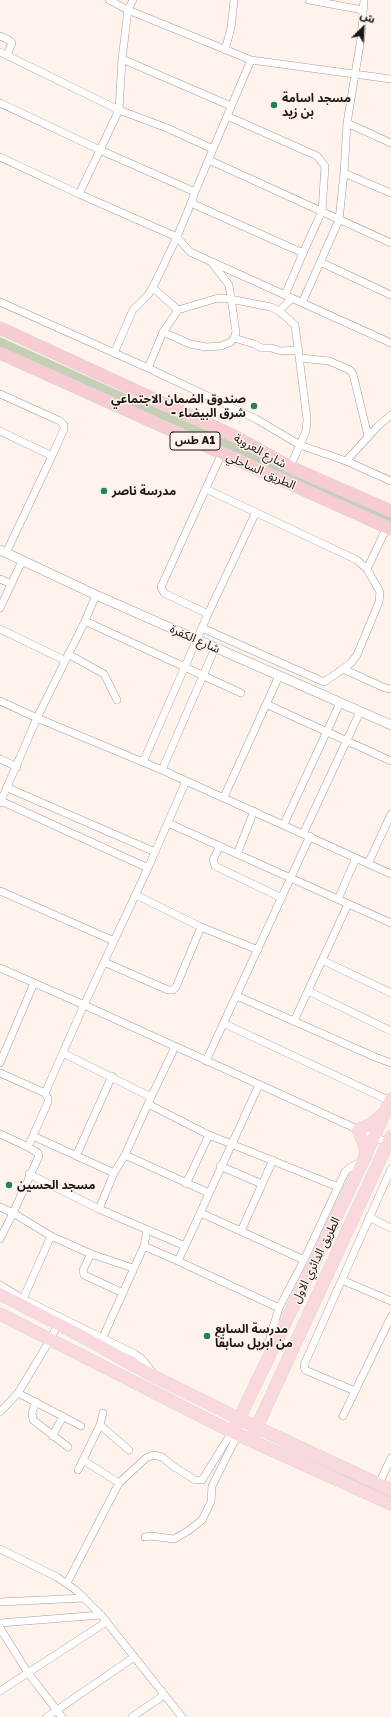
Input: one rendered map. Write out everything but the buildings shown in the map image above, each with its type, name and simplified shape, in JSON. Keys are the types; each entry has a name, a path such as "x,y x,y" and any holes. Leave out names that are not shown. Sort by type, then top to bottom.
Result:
{"highway":[{"name":"شارع العروبة","path":"0,328 234,436 290,467 391,511"},
{"name":"الطريق الساحلي","path":"0,353 389,528"}],"main road":[{"name":"الطريق الدائري الاول","path":"235,1433 239,1419 391,1100"},
{"path":"364,1158 364,1144 358,1130 371,1124 385,1113"},
{"name":"الطريق الدائري الاول","path":"251,1440 389,1146"},
{"path":"0,1294 216,1408 391,1490"},
{"path":"0,1314 135,1384 235,1433 391,1504"},
{"path":"135,1384 142,1370"},
{"path":"216,1408 227,1408 237,1405 247,1399 254,1390"}],"street":[{"path":"109,0 128,10 251,60 391,79"},
{"path":"79,194 118,110 128,10 132,0"},
{"path":"225,50 232,28 234,0"},
{"path":"309,0 363,10"},
{"path":"302,303 339,220 347,122 361,38 364,0"},
{"path":"0,36 12,43 7,55"},
{"path":"0,52 118,110 166,128 213,149"},
{"path":"122,59 231,106"},
{"path":"114,353 133,310 153,288 177,237 251,60"},
{"path":"0,103 100,150 195,192"},
{"path":"227,116 318,156 325,166 322,211 302,253 288,297 278,311"},
{"path":"347,122 391,143"},
{"path":"0,158 177,237 190,252 391,343"},
{"path":"209,160 391,243"},
{"path":"344,173 391,193"},
{"path":"190,203 302,253"},
{"path":"163,332 190,344 206,347 221,346 231,342 234,338 236,332 228,281 210,261"},
{"path":"320,262 391,295"},
{"path":"153,288 178,310"},
{"path":"148,368 163,332 178,310 218,298 271,307 278,311 295,325 307,419 307,425 300,445 290,467"},
{"path":"0,302 148,368 256,419 300,445 346,460 391,481"},
{"path":"234,338 262,348 271,348 281,351 299,350"},
{"path":"300,358 329,361 350,370 353,374 368,436"},
{"path":"0,394 60,421 64,425 64,429 52,456 3,552"},
{"path":"346,460 391,414"},
{"path":"0,431 52,456"},
{"path":"208,614 164,593 162,587 222,453"},
{"path":"206,489 357,560 367,569 380,592 379,602 357,656 350,664 324,682 318,693"},
{"path":"143,762 196,639 256,512"},
{"path":"367,569 389,528"},
{"name":"شارع الكفرة","path":"3,552 45,570 96,595 391,725"},
{"path":"0,608 22,561"},
{"path":"0,579 11,584"},
{"path":"96,595 85,621 37,718 8,788 0,802 148,868"},
{"path":"85,621 241,692"},
{"path":"202,628 324,682"},
{"path":"0,629 104,674 117,700"},
{"path":"162,770 215,648"},
{"path":"342,669 385,688 391,689"},
{"path":"224,797 279,676"},
{"path":"0,701 224,797 391,874"},
{"path":"284,824 340,703"},
{"path":"266,704 391,761"},
{"path":"206,1061 282,898 306,835 360,712"},
{"path":"0,759 17,766"},
{"path":"45,1093 84,1005 136,895 186,781"},
{"path":"8,788 155,852"},
{"path":"237,854 254,811"},
{"path":"368,864 391,814"},
{"path":"168,823 391,923"},
{"path":"220,846 213,860 215,866 282,898"},
{"path":"338,899 356,858"},
{"path":"0,891 114,941"},
{"path":"136,895 201,927 258,950"},
{"path":"294,1021 348,904"},
{"path":"104,962 168,990 172,990 176,987 201,927"},
{"path":"322,960 391,993"},
{"path":"0,968 259,1084 374,1137 389,1146"},
{"path":"0,1063 34,983"},
{"path":"308,991 391,1031"},
{"path":"237,996 391,1065"},
{"path":"224,1024 391,1100"},
{"path":"99,1209 114,1173 125,1156 175,1047"},
{"path":"63,1053 112,1076 151,1097"},
{"path":"0,1073 45,1093 48,1098 48,1102 28,1147"},
{"path":"76,1156 112,1076"},
{"path":"178,1261 220,1166 232,1144 259,1084"},
{"path":"148,1104 209,1134 338,1187"},
{"path":"0,1134 28,1147 38,1153 39,1156 29,1174 13,1213 0,1239"},
{"path":"186,1184 209,1134"},
{"path":"33,1136 114,1173"},
{"path":"125,1156 209,1193"},
{"path":"270,1355 268,1344 279,1308 304,1260 338,1187 349,1168 364,1158"},
{"path":"241,1231 273,1160"},
{"path":"220,1166 262,1184"},
{"path":"355,1391 306,1370 304,1367 391,1169"},
{"path":"29,1174 99,1209 185,1246"},
{"path":"0,1207 13,1213 51,1236 91,1254 133,1268"},
{"path":"200,1212 304,1260"},
{"path":"369,1217 391,1228"},
{"path":"103,1337 144,1246 147,1230"},
{"path":"23,1299 51,1236"},
{"path":"144,1246 279,1308"},
{"path":"91,1254 83,1270 84,1275 123,1293"},
{"path":"342,1280 391,1301"},
{"path":"0,1285 23,1299 135,1354 142,1359 156,1377"},
{"path":"343,1416 391,1317"},
{"path":"0,1412 18,1393 58,1324"},
{"path":"18,1393 81,1426"},
{"path":"36,1402 32,1412 32,1420 68,1447"},
{"path":"78,1470 100,1425 103,1413"},
{"path":"52,1436 63,1417"},
{"path":"100,1425 129,1450"},
{"path":"66,1583 119,1483 146,1458 154,1454 162,1457 195,1480 202,1480 235,1433"},
{"path":"145,1537 151,1536 174,1538 188,1531 202,1520 211,1502 212,1486 235,1433"},
{"path":"379,1484 391,1458"},
{"path":"83,1460 119,1483"},
{"path":"0,1549 77,1590 101,1615 182,1717"},
{"path":"0,1602 84,1598"},
{"path":"0,1623 101,1615"},
{"path":"0,1691 106,1622"},
{"path":"1,1631 28,1673 62,1717"},
{"path":"47,1717 134,1657"},
{"path":"132,1717 164,1695"}],"green space":[{"path":"0,337 391,514 391,525 0,348"}],"place":[{"name":"مسجد اسامة بن زيد","path":"274,105"},
{"name":"صندوق الضمان الاجتماعي - شرق البيضاء","path":"254,406"},
{"name":"مدرسة ناصر","path":"104,491"},
{"name":"مسجد الحسين","path":"9,1185"},
{"name":"مدرسة السابع من ابريل سابقا","path":"207,1336"}]}
